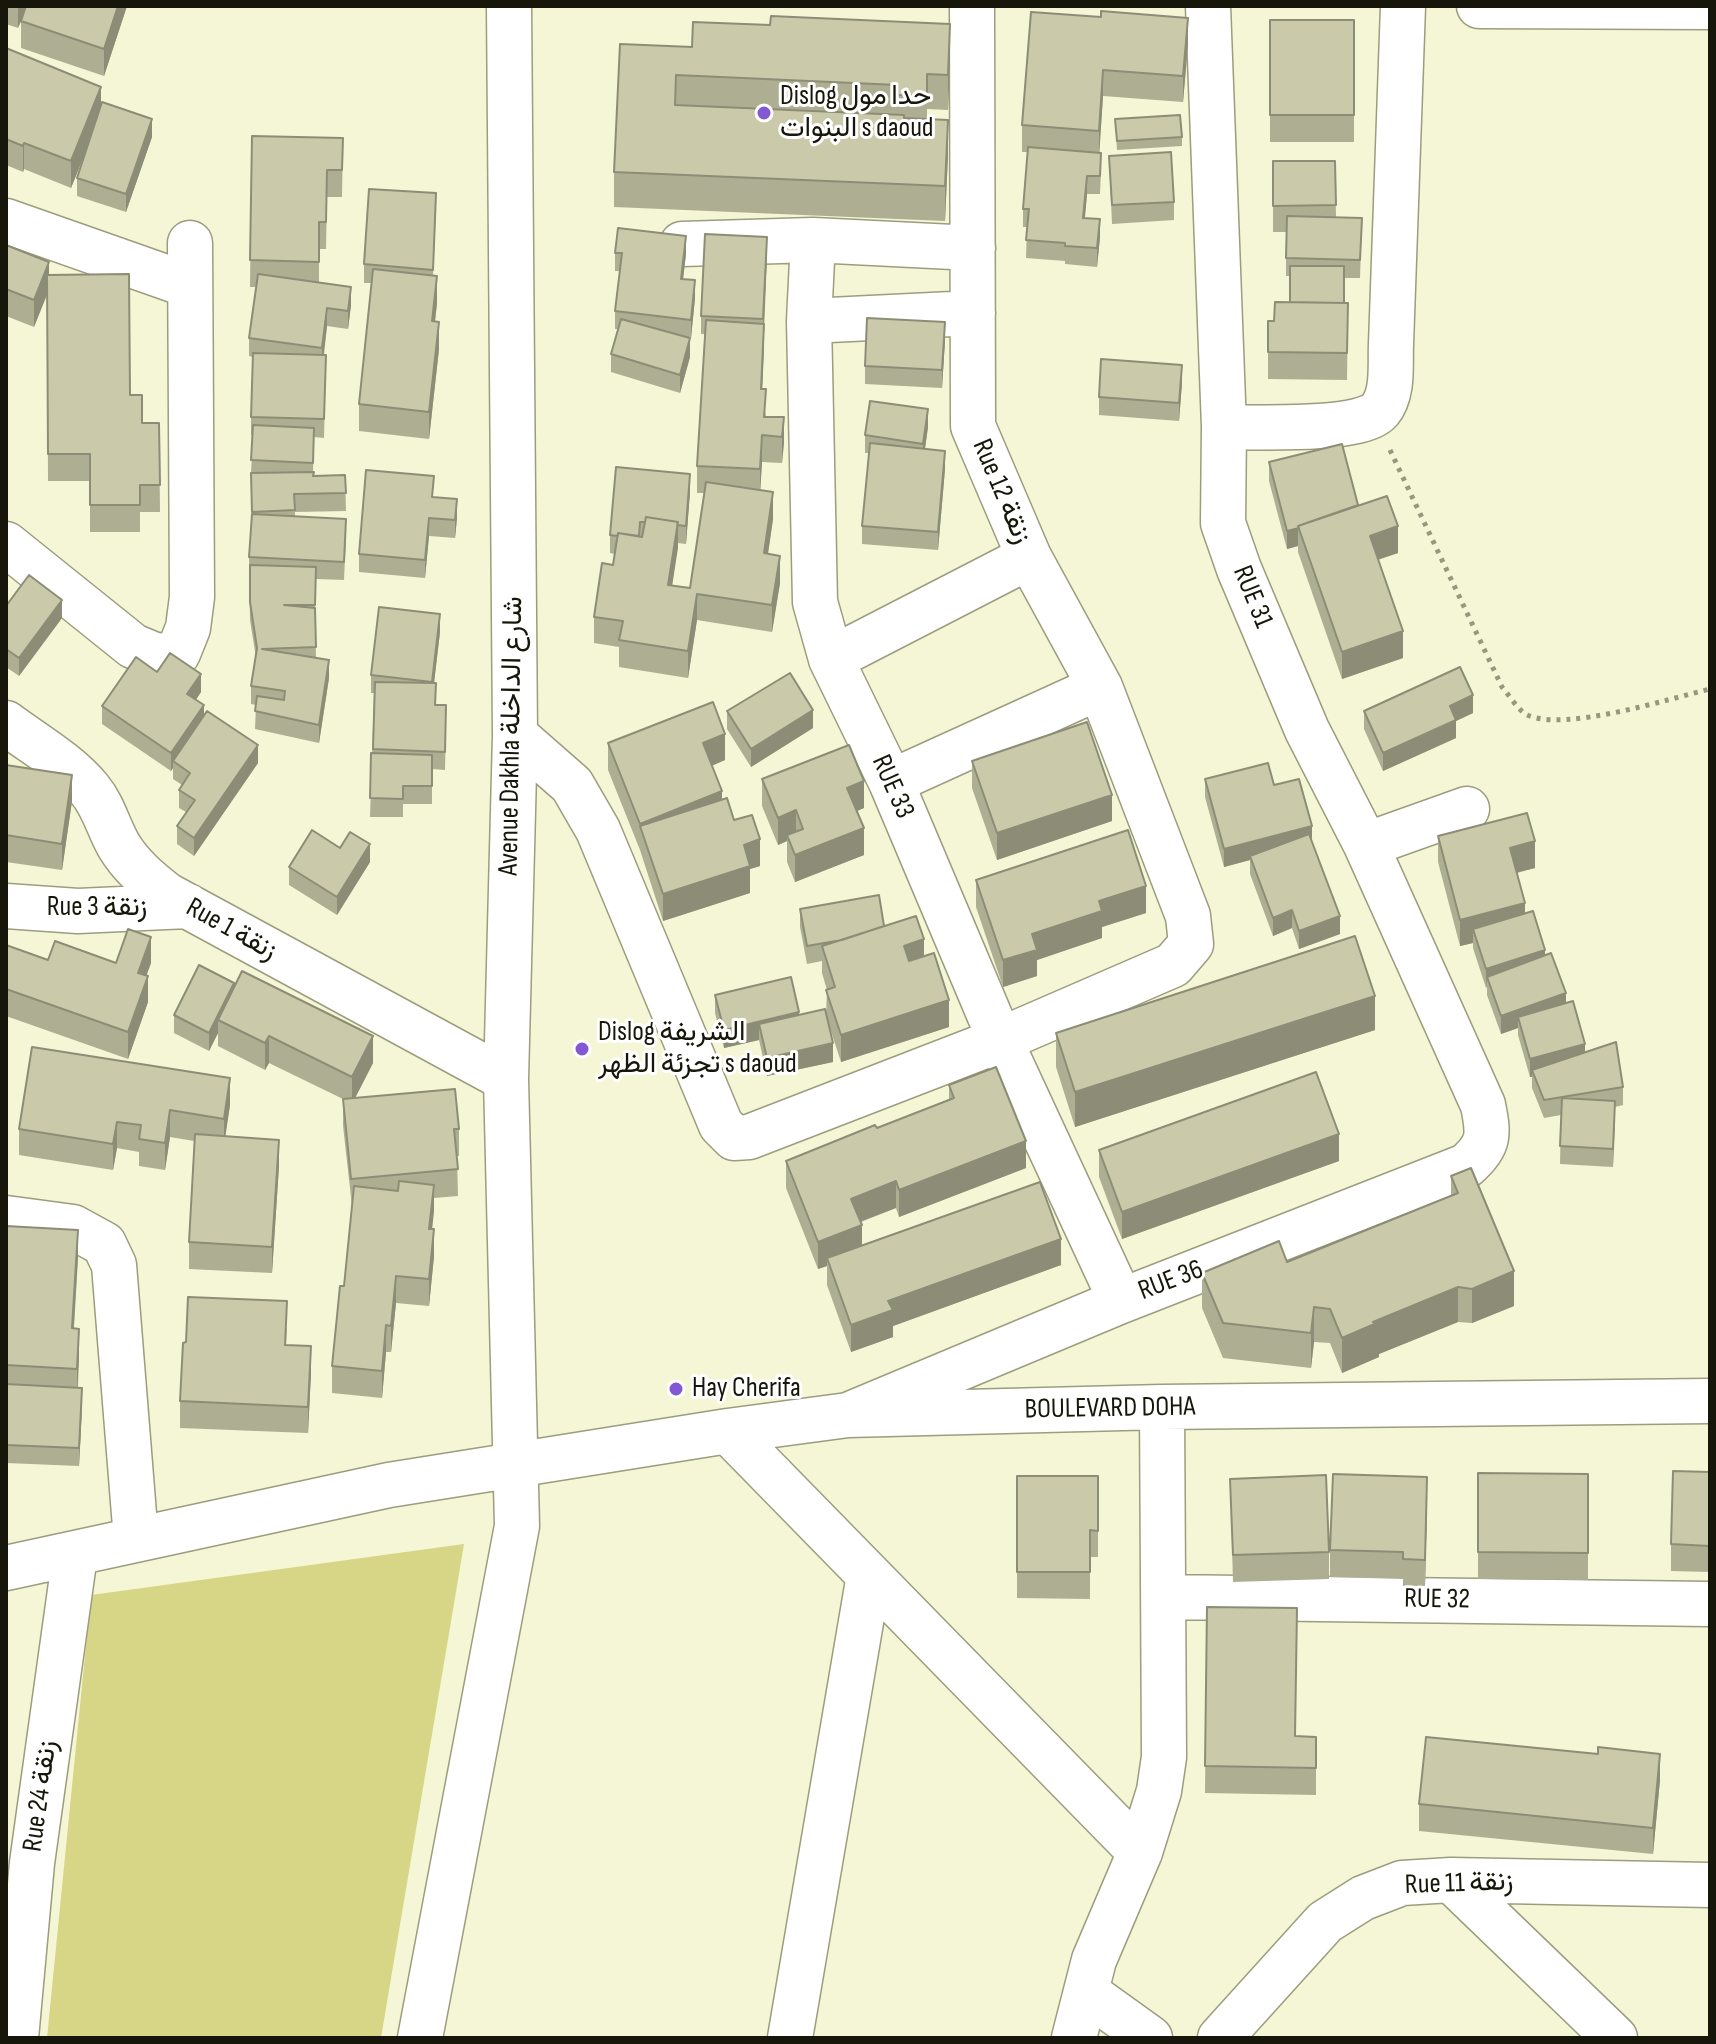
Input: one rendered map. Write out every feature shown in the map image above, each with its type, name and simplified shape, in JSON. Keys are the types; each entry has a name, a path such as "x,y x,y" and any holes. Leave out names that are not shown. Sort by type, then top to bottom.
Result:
{"street":[{"name":"Avenue Dakhla شارع الداخلة","path":"425,2037 517,1526 506,1079 515,735 509,6"},
{"name":"Rue 12 زنقة","path":"972,6 973,426 1029,557 1100,687 1188,916 1191,944 1173,965 1000,1040"},
{"name":"RUE 31","path":"1208,6 1224,427 1223,523 1239,569 1307,730 1366,845 1483,1105 1487,1142"},
{"path":"1224,427 1316,426 1363,421 1381,410 1389,388 1403,6"},
{"path":"1479,6 1710,7"},
{"path":"6,221 189,264 192,597 188,628 178,653 157,656 133,646 6,544"},
{"path":"682,244 813,240 973,248"},
{"name":"RUE 33","path":"813,240 809,321 815,602 831,659 891,782 1000,1040 1121,1301"},
{"path":"809,321 973,313"},
{"path":"831,659 1029,557"},
{"path":"891,782 1100,687"},
{"name":"Rue 1 زنقة","path":"6,723 82,781 101,806 119,846 149,881 188,906 506,1079"},
{"path":"515,735 572,785 598,830 721,1125 734,1138 749,1137 1000,1040"},
{"path":"1366,845 1467,809"},
{"name":"Rue 3 زنقة","path":"6,906 78,911 188,906"},
{"name":"RUE 36","path":"848,1415 1121,1301 1466,1166 1478,1156 1487,1142"},
{"path":"6,1218 73,1227 104,1244 114,1265 136,1539"},
{"name":"BOULEVARD DOHA","path":"6,1568 389,1485 848,1415 1162,1407 1710,1401"},
{"path":"1074,2038 1094,1960 1140,1852 1159,1791 1164,1757 1162,1407"},
{"path":"728,1431 1140,1852"},
{"name":"Rue 24 زنقة","path":"16,2038 32,1863 75,1555"},
{"path":"790,2038 869,1575"},
{"name":"RUE 32","path":"1164,1597 1710,1604"},
{"path":"1451,1880 1615,2038"},
{"name":"Rue 11 زنقة","path":"1220,2038 1325,1922 1363,1898 1402,1883 1451,1880 1710,1885"},
{"path":"1086,1992 1150,2038"}],"path":[{"path":"1374,416 1502,687 1525,714 1561,721 1710,689"}],"shaded area":[{"path":"464,1544 381,2038 47,2038 91,1595"}],"building":[{"path":"26,6 118,6 104,49 21,21"},
{"path":"1101,11 1188,18 1183,76 1103,70 1099,131 1022,125 1031,12 1101,17"},
{"path":"771,16 950,24 948,75 927,74 927,96 898,95 898,85 676,75 675,105 904,115 904,118 948,120 945,186 614,172 620,44 692,47 693,22 770,25"},
{"path":"1270,20 1354,20 1354,115 1270,115"},
{"path":"6,48 101,87 71,161 6,139"},
{"path":"102,102 152,119 126,194 77,178"},
{"path":"1180,115 1182,137 1117,141 1115,119"},
{"path":"252,136 343,138 342,170 327,170 326,222 319,222 319,262 250,260"},
{"path":"1028,147 1101,153 1100,176 1087,176 1083,218 1100,219 1097,248 1026,240 1029,209 1023,209"},
{"path":"1171,152 1174,202 1112,205 1109,156"},
{"path":"1273,161 1335,161 1336,205 1273,206"},
{"path":"369,189 436,193 433,270 364,264"},
{"path":"1287,216 1362,218 1360,260 1286,258"},
{"path":"618,228 686,236 681,279 695,280 691,320 615,311 622,253 615,253"},
{"path":"705,234 767,237 763,319 701,316"},
{"path":"6,245 49,262 34,300 6,289"},
{"path":"1290,266 1344,266 1344,303 1290,302"},
{"path":"373,269 437,276 432,321 439,322 429,412 359,404"},
{"path":"129,274 130,395 142,395 142,423 159,423 160,485 140,485 140,505 90,505 90,454 48,454 47,275"},
{"path":"258,274 351,287 348,311 327,308 322,348 249,338"},
{"path":"1275,302 1348,303 1347,353 1268,352 1268,321 1274,321"},
{"path":"867,318 945,322 942,370 865,366"},
{"path":"621,319 690,338 680,375 611,354"},
{"path":"706,320 764,324 761,389 766,389 764,417 784,417 782,437 762,435 760,469 697,466"},
{"path":"253,353 326,355 324,419 251,417"},
{"path":"1101,359 1182,365 1179,403 1099,397"},
{"path":"870,401 928,409 923,444 865,435"},
{"path":"253,425 314,428 313,463 251,460"},
{"path":"870,443 945,451 938,532 862,526"},
{"path":"1342,444 1358,505 1287,531 1269,462"},
{"path":"616,467 690,474 686,526 646,517 645,522 640,522 639,536 610,535"},
{"path":"366,470 434,476 432,497 457,499 455,520 429,518 425,560 359,554"},
{"path":"314,472 313,476 345,475 346,493 294,494 295,510 252,512 251,473"},
{"path":"706,482 773,492 764,553 780,556 772,605 697,594 688,651 619,640 623,621 594,617 602,563 613,565 618,533 642,537 646,517 678,522 668,585 690,588"},
{"path":"1387,496 1398,526 1370,536 1403,631 1342,652 1298,526"},
{"path":"252,514 346,519 344,562 249,557"},
{"path":"250,565 316,567 315,605 284,605 315,608 316,647 262,649 329,660 319,725 255,711 257,696 284,700 285,691 251,686 257,648 250,602"},
{"path":"29,575 62,600 19,658 6,649 6,606"},
{"path":"379,607 440,614 432,682 371,675"},
{"path":"170,653 201,674 187,694 204,705 171,753 102,706 136,657 157,672"},
{"path":"1460,667 1473,695 1450,706 1456,720 1383,753 1364,711"},
{"path":"790,673 813,710 751,749 727,711"},
{"path":"375,682 436,683 435,705 446,705 445,752 373,749"},
{"path":"713,702 725,734 703,743 722,791 640,824 608,743"},
{"path":"207,711 258,745 194,838 177,826 195,800 179,790 190,773 173,761"},
{"path":"1087,722 1112,795 997,833 972,761"},
{"path":"849,745 864,781 847,788 864,828 795,855 787,835 803,829 796,810 778,818 762,779"},
{"path":"371,753 432,755 432,786 403,786 403,799 370,798"},
{"path":"1268,763 1274,785 1299,779 1312,826 1224,849 1205,779"},
{"path":"6,765 72,775 62,844 6,835"},
{"path":"727,798 734,820 752,815 760,839 744,845 750,866 663,894 640,826"},
{"path":"1527,813 1535,841 1510,848 1525,903 1460,920 1438,836"},
{"path":"312,830 340,848 350,832 370,844 337,897 289,867"},
{"path":"1128,830 1146,886 1099,901 1102,911 1032,934 1037,950 1003,960 976,880"},
{"path":"1309,834 1340,916 1299,931 1292,910 1273,918 1250,856"},
{"path":"879,895 884,926 842,940 807,946 800,909"},
{"path":"1533,911 1545,950 1486,969 1473,929"},
{"path":"916,916 924,939 904,946 909,961 934,953 949,1000 841,1035 826,990 835,987 822,946"},
{"path":"128,929 151,937 138,973 148,976 128,1032 6,989 6,945 48,960 55,941 116,963"},
{"path":"1355,936 1375,996 1075,1092 1056,1033"},
{"path":"1551,953 1566,993 1501,1016 1487,977"},
{"path":"199,965 234,983 209,1033 174,1015"},
{"path":"242,971 373,1036 352,1077 269,1036 265,1043 218,1020"},
{"path":"791,977 799,1012 724,1030 715,995"},
{"path":"1573,1001 1585,1044 1530,1059 1518,1017"},
{"path":"825,1009 833,1043 767,1058 759,1024"},
{"path":"1616,1042 1623,1087 1544,1100 1532,1070"},
{"path":"32,1047 230,1078 224,1119 170,1110 165,1143 139,1139 141,1125 117,1122 113,1144 19,1129"},
{"path":"996,1067 1026,1141 899,1190 896,1181 851,1199 862,1225 818,1242 786,1161 875,1125 877,1128 954,1098 949,1085"},
{"path":"1316,1072 1339,1134 1122,1212 1099,1150"},
{"path":"455,1089 459,1129 454,1129 458,1169 351,1179 343,1099"},
{"path":"1562,1098 1615,1101 1613,1149 1560,1146"},
{"path":"195,1134 279,1140 272,1247 189,1242"},
{"path":"1471,1168 1514,1271 1472,1289 1458,1287 1342,1338 1330,1309 1314,1307 1311,1333 1223,1323 1202,1273 1279,1241 1287,1262 1458,1193 1451,1176"},
{"path":"399,1181 434,1185 429,1229 434,1229 429,1279 396,1276 391,1326 386,1325 382,1371 332,1366 354,1186 398,1191"},
{"path":"1040,1182 1061,1239 888,1301 893,1310 851,1325 827,1258"},
{"path":"6,1226 78,1230 72,1328 79,1329 77,1369 6,1365"},
{"path":"188,1297 287,1301 285,1345 311,1346 308,1407 180,1401"},
{"path":"6,1384 82,1388 79,1448 6,1445"},
{"path":"1673,1471 1710,1472 1710,1546 1671,1544"},
{"path":"1478,1473 1588,1474 1588,1553 1478,1552"},
{"path":"1333,1474 1427,1477 1425,1560 1403,1559 1403,1552 1330,1550"},
{"path":"1326,1475 1329,1552 1233,1555 1230,1479"},
{"path":"1017,1476 1098,1476 1098,1531 1090,1530 1090,1572 1017,1572"},
{"path":"1207,1607 1297,1608 1295,1736 1316,1737 1316,1768 1205,1766"},
{"path":"1426,1737 1598,1754 1598,1747 1660,1754 1653,1828 1419,1804"}],"place":[{"name":"Dislog حدا مول البنوات s daoud","path":"764,113"},
{"name":"Dislog الشريفة تجزئة الظهر s daoud","path":"582,1049"},
{"name":"Hay Cherifa","path":"676,1389"}]}
